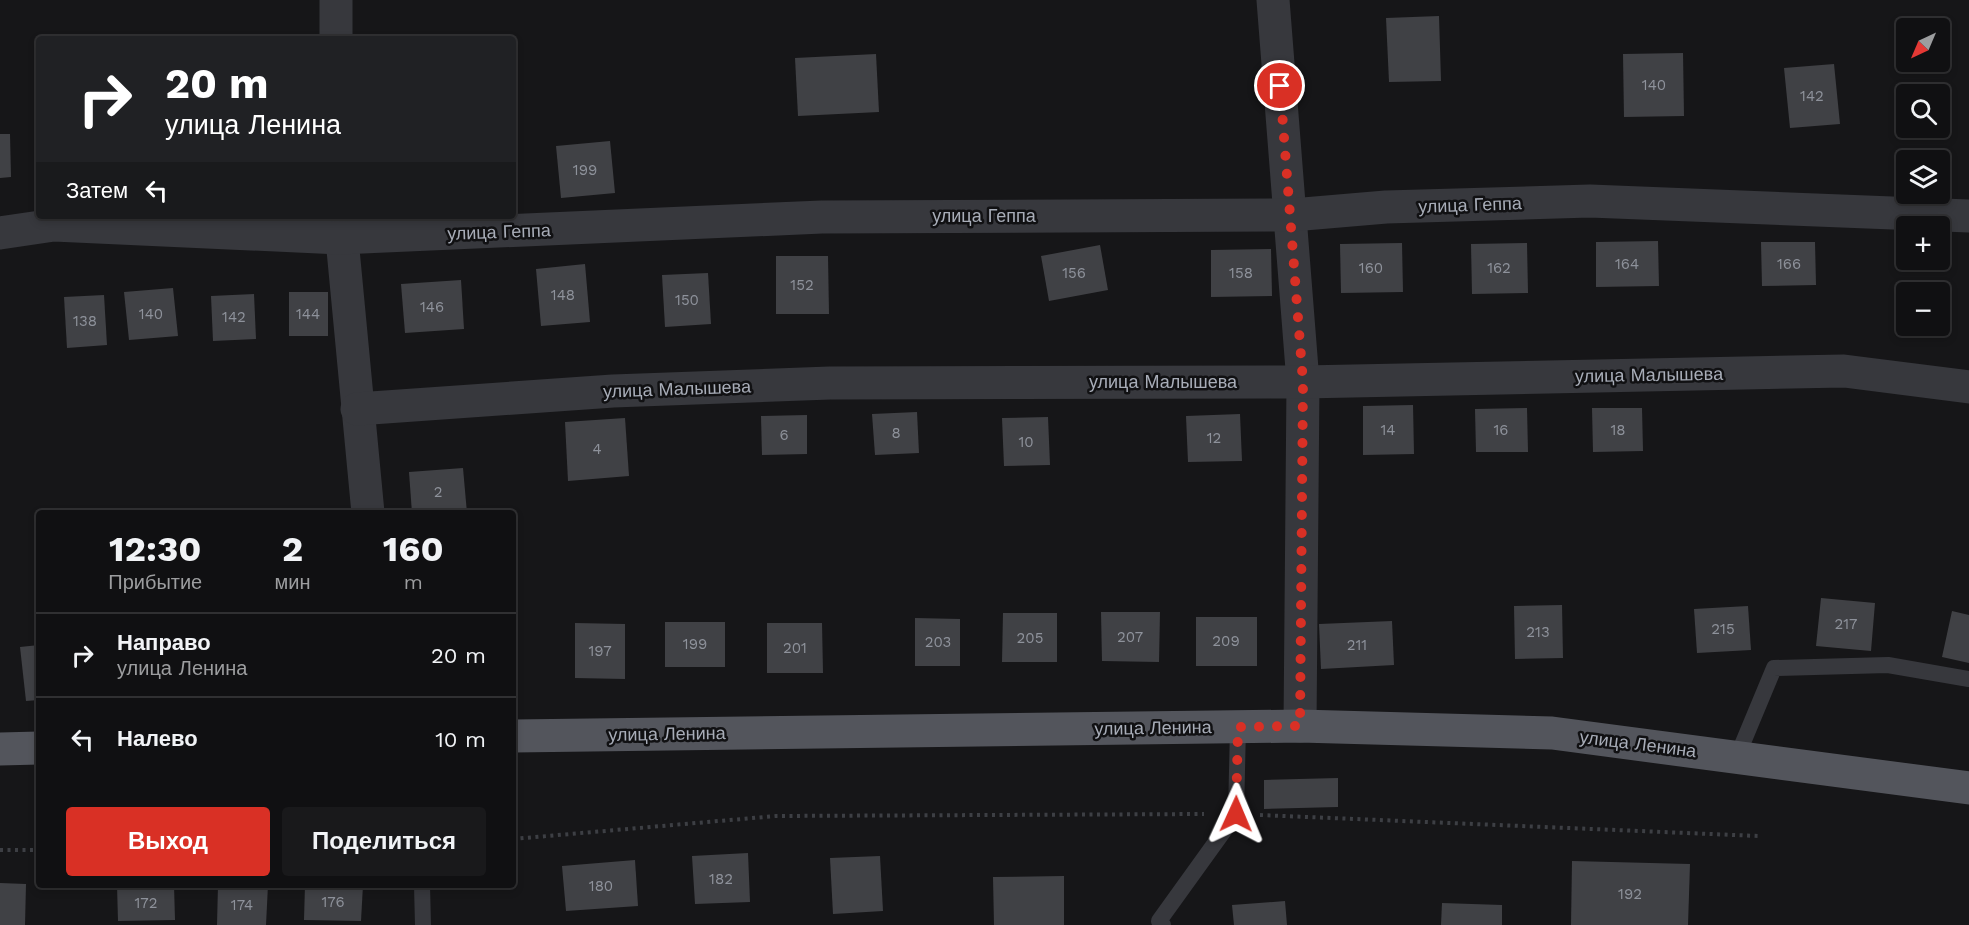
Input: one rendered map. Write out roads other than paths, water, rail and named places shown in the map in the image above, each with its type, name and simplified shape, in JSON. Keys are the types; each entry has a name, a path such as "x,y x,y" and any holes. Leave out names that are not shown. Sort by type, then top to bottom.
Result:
{"main road":[{"name":"улица Ленина","path":"516,736 1300,726 1552,733 1969,788"},
{"path":"0,749 36,748"}],"street":[{"path":"336,0 336,36"},
{"path":"1273,0 1292,215 1303,382 1300,726"},
{"name":"улица Геппа","path":"0,233 54,225 340,227 822,217 1292,215 1386,207 1590,201 1969,216"},
{"path":"340,227 368,510"},
{"name":"улица Малышева","path":"357,409 613,391 830,383 1303,382 1844,371 1969,387"}],"lane":[{"path":"1737,757 1774,668 1888,664 1969,679"},
{"path":"1158,924 1236,814 1238,727"},
{"path":"422,888 423,925"}]}
